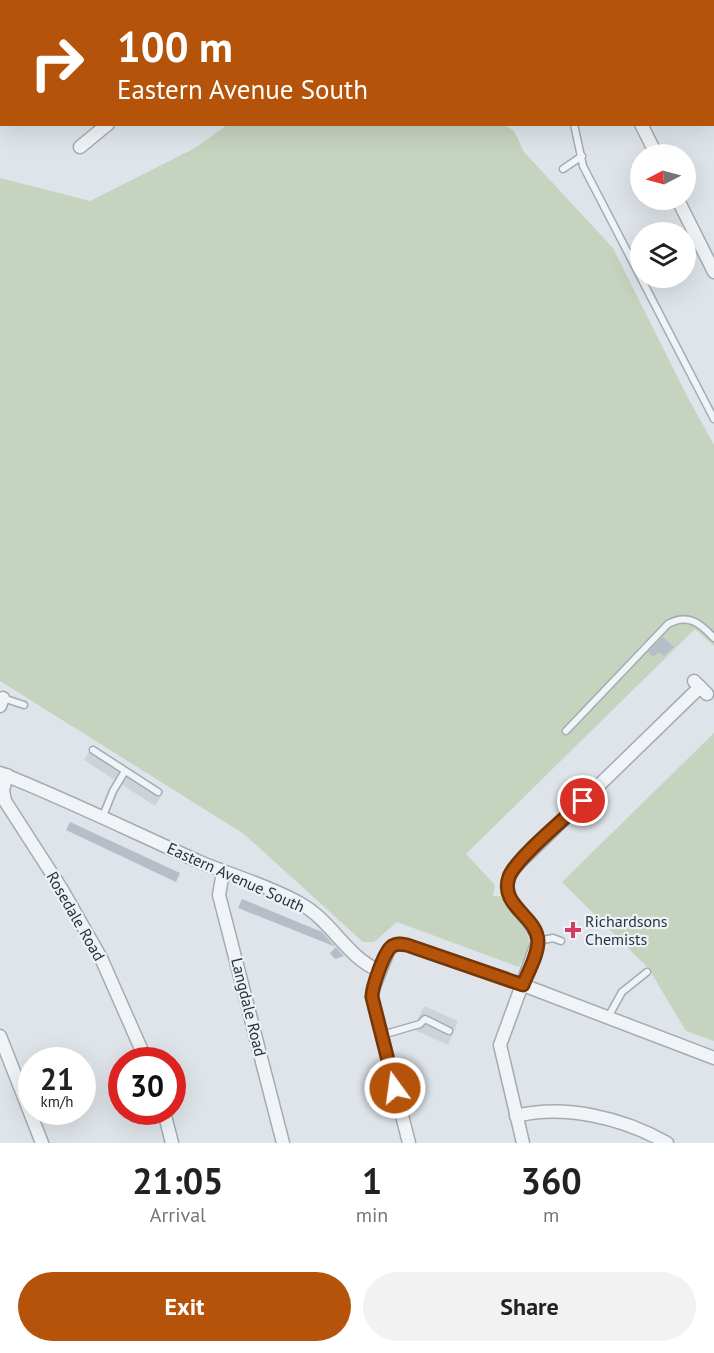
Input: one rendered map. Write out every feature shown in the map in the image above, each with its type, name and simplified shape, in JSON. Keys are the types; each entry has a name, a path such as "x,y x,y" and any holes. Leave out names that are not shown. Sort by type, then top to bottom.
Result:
{"street":[{"path":"80,147 106,126"},
{"path":"642,126 651,144"},
{"path":"683,210 714,272"},
{"path":"523,1143 499,1051 538,940 532,925 510,898 507,886 510,873 704,691"},
{"name":"Eastern Avenue South","path":"3,774 103,816 223,872 294,900 320,918 363,963 380,971"},
{"name":"Rosedale Road","path":"3,774 5,801 62,888 101,958 140,1047"},
{"name":"Langdale Road","path":"223,872 219,895 283,1143"},
{"path":"408,1143 372,997 389,949 401,944 523,985 714,1058"},
{"path":"0,1036 42,1143"},
{"path":"516,1116 558,1111 581,1113 634,1129 667,1143"},
{"path":"167,1125 172,1143"}],"lane":[{"path":"574,126 583,166 714,419"},
{"path":"563,169 582,156"},
{"path":"566,731 668,624 689,619 697,622 714,638"},
{"path":"1,702 24,705"},
{"path":"93,750 158,792"},
{"path":"103,816 112,791 125,771"},
{"path":"538,940 553,938 561,942"},
{"path":"607,1019 622,992 646,972"},
{"path":"381,1035 420,1024 425,1019 449,1031"}],"shaded area":[{"path":"93,745 164,791 155,806 84,760"},
{"path":"424,1006 458,1021 448,1045 413,1029"}],"green space":[{"path":"226,126 506,126 514,131 524,152 613,248 630,282 630,288 633,288 714,445 714,646 695,629 466,854 495,885 493,896 501,896 526,932 529,948 519,967 397,922 374,942 363,942 244,834 0,681 0,178 90,201 195,148"},
{"path":"714,733 714,1041 686,1031 649,969 562,882"}],"building":[{"path":"663,637 674,647 664,656 659,652 653,657 648,652"},
{"path":"70,822 180,873 176,882 66,830"},
{"path":"242,899 322,932 336,947 238,908"},
{"path":"336,947 344,956 335,959 330,953"}],"place":[{"name":"Richardsons Chemists","path":"573,930"}],"route":[{"path":"395,1088 372,997 373,988 389,949 397,944 407,945 523,985 537,950 538,940 532,925 510,898 507,886 510,873 583,801"}]}
